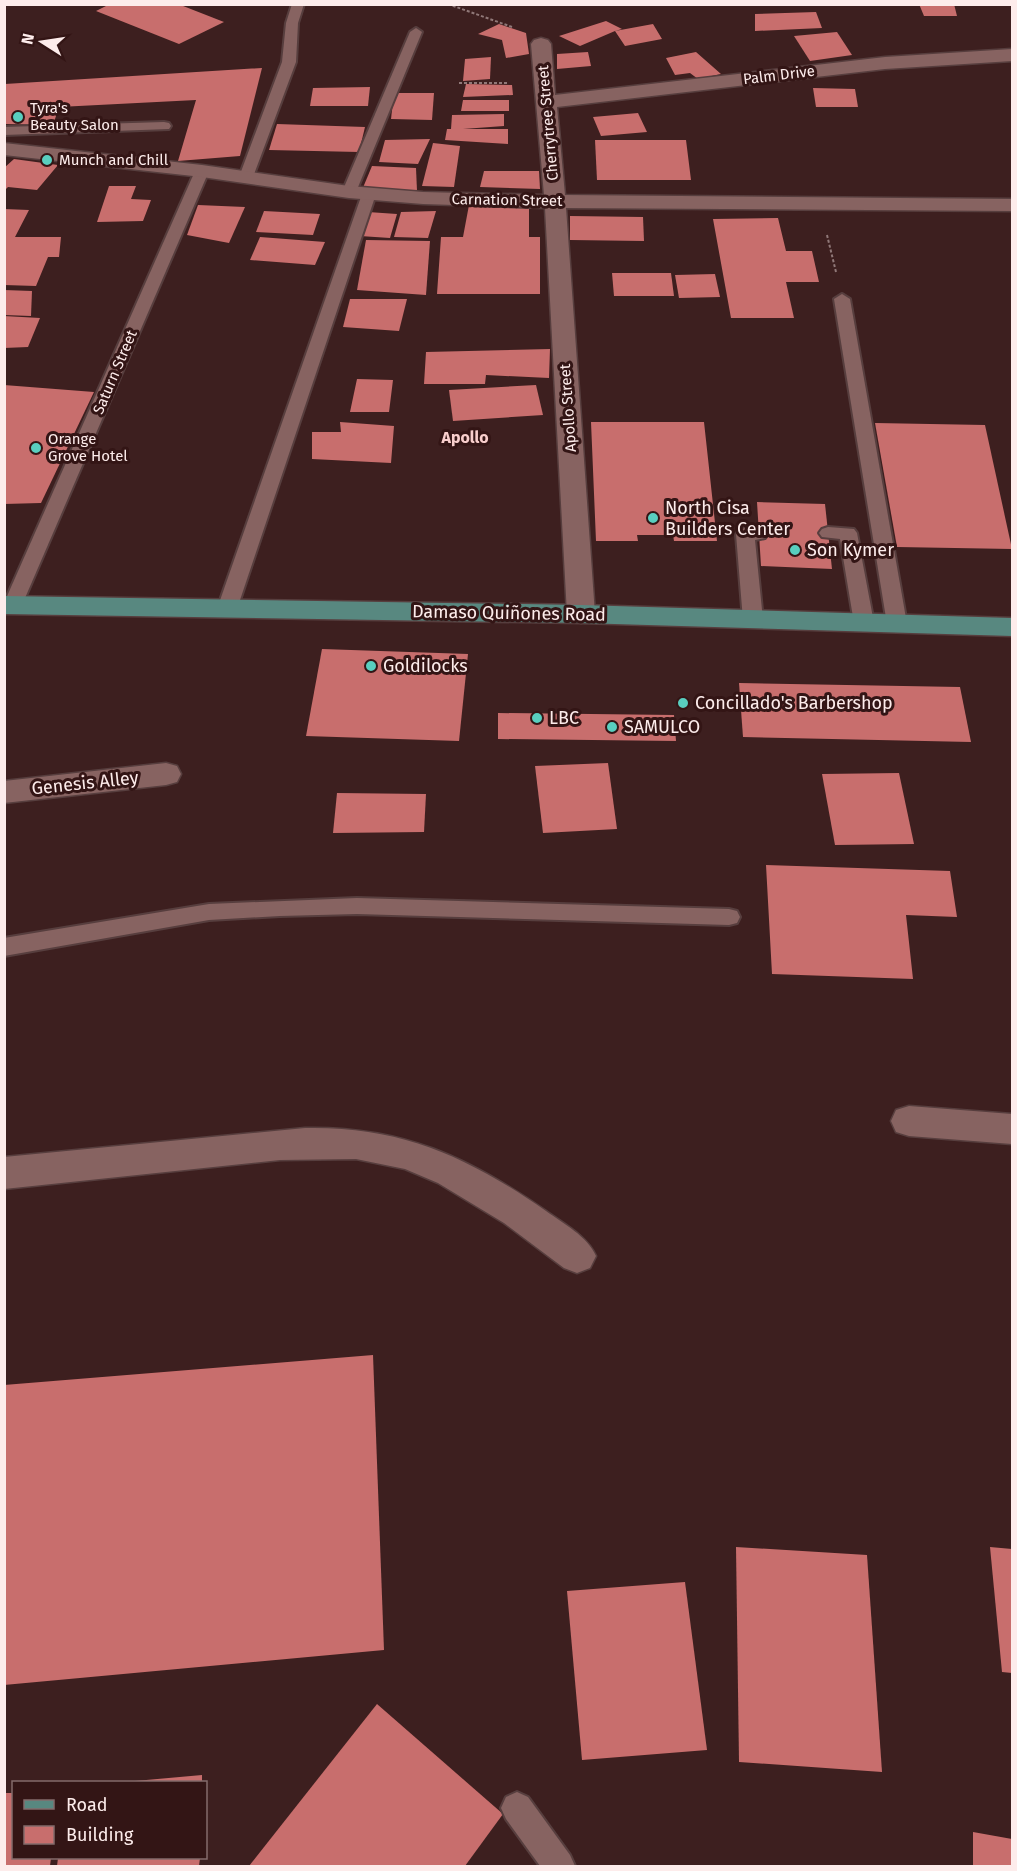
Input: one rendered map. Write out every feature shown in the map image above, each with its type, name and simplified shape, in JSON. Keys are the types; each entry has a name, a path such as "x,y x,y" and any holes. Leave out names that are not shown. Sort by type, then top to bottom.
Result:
{"main road":[{"name":"Damaso Quiñones Road","path":"9,605 581,614 1012,627"}],"street":[{"name":"Cherrytree Street","path":"541,44 555,201"},
{"name":"Palm Drive","path":"545,92 885,63 1012,55"},
{"name":"Carnation Street","path":"4,149 202,171 359,193 555,201 1012,205"},
{"name":"Apollo Street","path":"555,201 581,614"},
{"name":"Genesis Alley","path":"4,792 166,774"},
{"path":"909,1121 1012,1129"},
{"path":"4,1173 304,1143 360,1144 406,1154 447,1171 515,1209 577,1256"}],"lane":[{"path":"246,177 289,62 291,23 298,4"},
{"path":"227,609 359,193 416,32"},
{"path":"4,131 164,126"},
{"name":"Saturn Street","path":"9,605 202,171"},
{"path":"842,299 897,624"},
{"path":"828,533 848,533 864,623"},
{"path":"753,620 745,534 759,534"},
{"path":"4,947 209,912 280,908 357,906 729,917"},
{"path":"517,1808 559,1866"}],"path":[{"path":"448,4 538,35 541,44"},
{"path":"459,83 545,92"},
{"path":"820,202 842,299"}],"building":[{"path":"110,4 178,4 224,22 179,44 96,11"},
{"path":"919,4 954,4 957,16 924,16"},
{"path":"816,12 822,28 755,31 755,14"},
{"path":"606,21 622,29 580,46 559,36"},
{"path":"499,24 526,33 529,54 506,58 502,40 478,34"},
{"path":"653,24 662,39 625,46 615,31"},
{"path":"837,32 852,55 810,61 794,36"},
{"path":"588,52 591,66 557,69 557,54"},
{"path":"696,52 721,74 698,79 690,73 675,75 666,58"},
{"path":"491,57 490,79 463,81 465,59"},
{"path":"262,68 240,156 178,161 196,100 59,107 53,125 5,124 5,84"},
{"path":"466,84 512,85 513,95 463,97"},
{"path":"370,87 368,106 310,106 313,88"},
{"path":"813,88 855,89 858,107 816,107"},
{"path":"394,93 434,93 432,120 391,119"},
{"path":"463,100 509,100 509,111 461,111"},
{"path":"638,113 647,132 601,136 593,117"},
{"path":"504,114 504,126 463,129 508,129 508,144 445,140 447,129 451,129 452,115"},
{"path":"277,124 365,127 359,152 269,150"},
{"path":"430,139 418,164 379,162 385,140"},
{"path":"595,140 686,140 691,180 597,180"},
{"path":"433,143 460,146 454,187 422,186"},
{"path":"14,159 58,165 37,190 8,187 4,191 4,168"},
{"path":"372,166 416,168 417,191 362,190"},
{"path":"484,171 539,171 540,189 480,187"},
{"path":"109,186 136,186 131,199 151,200 143,221 97,222"},
{"path":"198,205 245,207 229,243 187,235"},
{"path":"469,205 529,208 529,237 540,237 540,294 437,294 441,237 463,237"},
{"path":"4,209 29,210 15,237 61,237 59,257 48,257 36,286 4,285"},
{"path":"264,211 320,214 313,235 256,232"},
{"path":"436,211 428,238 394,237 401,212"},
{"path":"368,212 397,214 390,238 360,236"},
{"path":"570,216 643,217 644,241 570,240"},
{"path":"778,218 786,251 812,251 819,282 786,282 794,318 731,318 713,219"},
{"path":"260,237 325,242 315,265 250,260"},
{"path":"366,240 430,241 426,295 357,290"},
{"path":"612,273 671,273 674,296 614,296"},
{"path":"715,274 720,297 679,298 675,275"},
{"path":"4,290 32,291 31,316 4,315"},
{"path":"350,299 407,299 399,331 343,327"},
{"path":"4,316 40,318 28,347 4,348"},
{"path":"550,349 549,378 486,375 485,384 424,384 426,352"},
{"path":"357,379 393,380 389,412 350,412"},
{"name":"Orange Grove Hotel","path":"4,385 94,392 41,503 4,504"},
{"path":"536,385 543,415 453,421 449,390"},
{"path":"340,422 394,426 391,463 312,459 312,432 341,432"},
{"path":"591,422 704,422 717,541 674,541 673,535 637,535 638,541 596,541"},
{"path":"875,423 985,425 1012,549 897,547"},
{"name":"Son Kymer","path":"757,502 825,504 832,569 761,566"},
{"path":"322,649 468,654 459,741 306,736"},
{"path":"739,683 960,687 971,742 743,737"},
{"path":"498,713 674,715 676,741 498,739"},
{"path":"608,763 617,829 543,833 535,766"},
{"path":"899,773 914,844 835,845 822,774"},
{"path":"337,793 426,794 424,832 333,833"},
{"path":"766,865 950,871 957,917 906,915 913,979 772,974"},
{"path":"373,1355 384,1650 4,1685 4,1385"},
{"path":"736,1547 867,1555 882,1772 739,1762"},
{"path":"990,1547 1012,1549 1012,1673 1002,1672"},
{"path":"685,1582 707,1750 582,1760 567,1591"},
{"path":"377,1704 503,1814 465,1866 249,1866"},
{"path":"202,1775 202,1781 135,1781"},
{"path":"4,1793 12,1793 12,1859 51,1859 50,1866 4,1866"},
{"path":"973,1832 1012,1839 1012,1866 973,1866"},
{"path":"58,1859 200,1859 199,1866 57,1866"}],"place":[{"name":"Tyra's Beauty Salon","path":"18,117"},
{"name":"Munch and Chill","path":"47,160"},
{"name":"Orange Grove Hotel","path":"36,448"},
{"name":"North Cisa Builders Center","path":"653,518"},
{"name":"Son Kymer","path":"795,550"},
{"name":"Goldilocks","path":"371,666"},
{"name":"Concillado's Barbershop","path":"683,703"},
{"name":"LBC","path":"537,718"},
{"name":"SAMULCO","path":"612,727"}],"district":[{"name":"Apollo","path":"465,437"}]}
